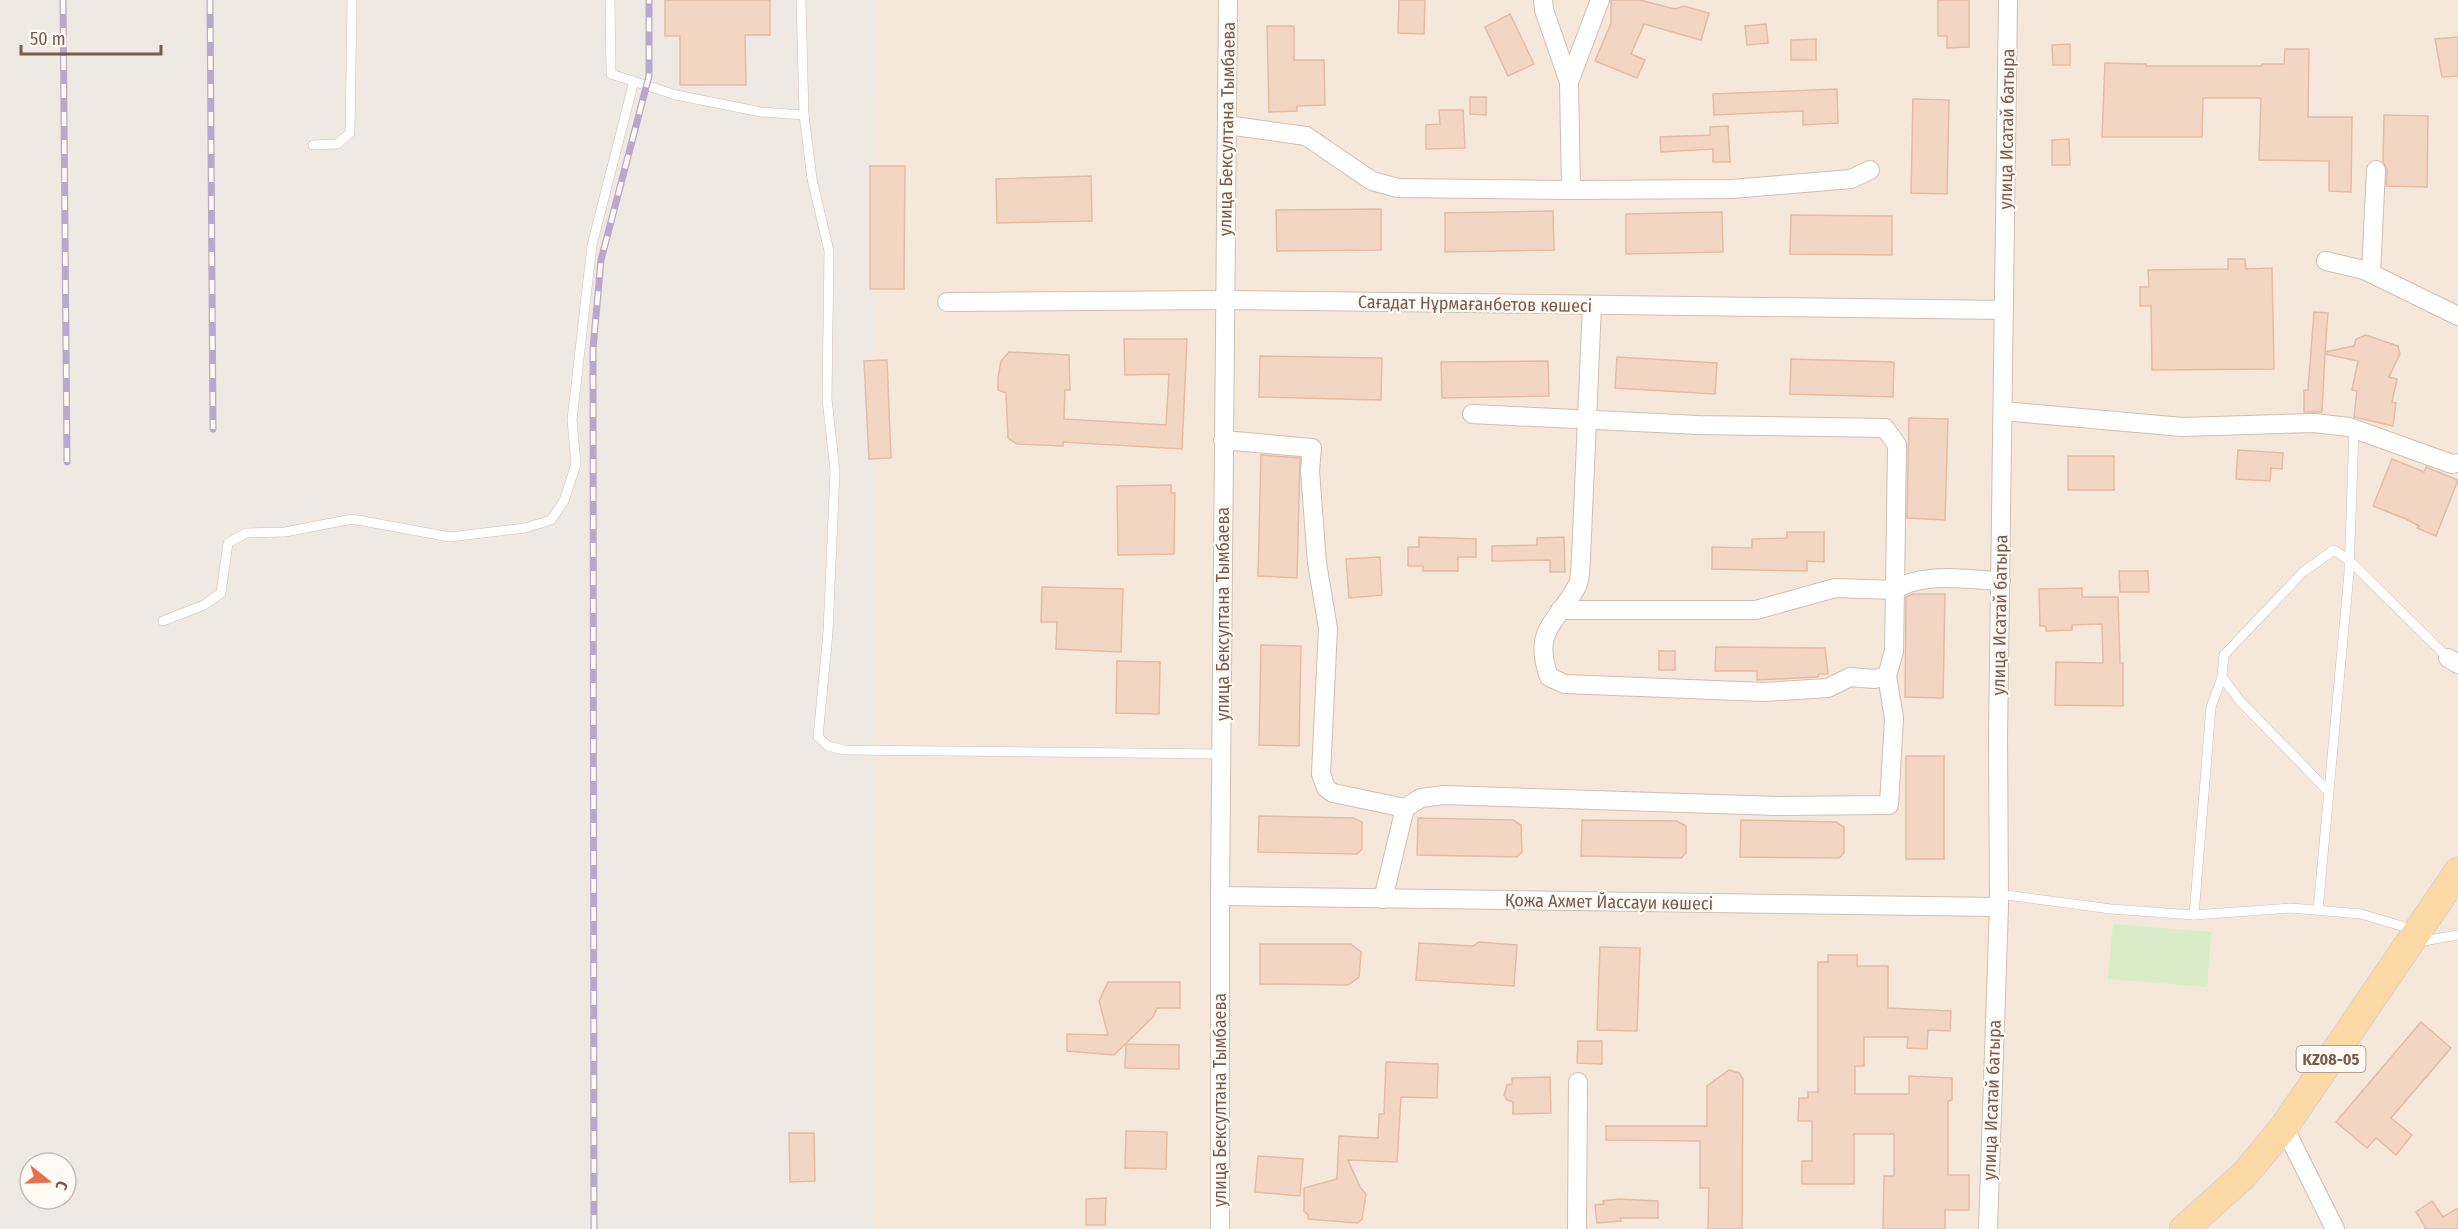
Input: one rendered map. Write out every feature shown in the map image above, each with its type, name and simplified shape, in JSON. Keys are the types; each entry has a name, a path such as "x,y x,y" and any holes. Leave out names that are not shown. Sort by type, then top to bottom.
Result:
{"main road":[{"name":"KZ08-05","path":"2184,1229 2244,1176 2284,1126 2458,872"}],"street":[{"name":"улица Бексултана Тымбаева","path":"1220,1229 1220,896 1228,0"},
{"path":"1543,0 1544,10 1569,82 1571,190"},
{"path":"1569,82 1600,0"},
{"name":"улица Исатай батыра","path":"1988,1229 1999,900 2008,0"},
{"path":"1227,125 1306,136 1372,181 1398,188 1732,189 1851,179 1870,170"},
{"path":"2371,273 2376,170"},
{"path":"2326,261 2371,273 2458,316"},
{"name":"Сағадат Нұрмағанбетов көшесі","path":"947,302 1224,300 2004,310"},
{"path":"1592,305 1586,419 1585,509 1578,584 1548,626 1543,646 1543,661 1549,677 1565,684 1764,692 1828,688 1850,677 1874,679 1887,676"},
{"path":"2003,411 2182,427 2314,423 2354,429 2452,464 2458,463"},
{"path":"1223,440 1311,448 1310,471 1317,563 1328,628 1321,774 1326,788 1333,794 1405,808 1421,798 1444,795 1777,806 1889,805 1894,718 1887,676 1894,651 1897,445 1885,428 1698,425 1472,414"},
{"path":"1560,610 1756,610 1835,588 1895,590 1906,582 1943,579 2001,581"},
{"path":"1383,899 1405,808"},
{"name":"Қожа Ахмет Йассауи көшесі","path":"1220,896 1383,899 1999,900"},
{"path":"1577,1229 1578,1082"},
{"path":"2284,1126 2335,1229"}],"lane":[{"path":"313,145 337,144 350,133 352,0"},
{"path":"610,0 611,74 699,100 760,112 804,115"},
{"path":"801,0 804,115 812,179 829,251 826,399 835,471 828,632 818,737 828,746 866,751 1053,750 1222,754"},
{"path":"163,621 204,605 221,593 228,543 246,533 285,532 352,519 450,537 525,528 550,520 564,501 576,464 572,420 592,245 634,81"},
{"path":"2318,910 2350,561 2354,429"},
{"path":"2194,915 2211,707 2222,677 2224,655 2303,572 2334,550 2350,561 2453,661"},
{"path":"2222,677 2240,701 2329,792"},
{"path":"1999,900 2194,915 2291,908 2361,914 2414,937 2458,934"}],"shaded area":[{"path":"0,0 2458,0 2458,1229 0,1229"},
{"path":"0,0 877,0 873,1229 0,1229"}],"green space":[{"path":"2113,924 2211,932 2207,987 2108,979"}],"building":[{"path":"665,0 770,0 770,35 745,35 746,85 680,85 680,36 665,36"},
{"path":"1399,0 1425,0 1424,34 1398,33"},
{"path":"1611,0 1640,0 1675,9 1684,6 1709,13 1701,40 1644,24 1631,54 1645,60 1637,78 1595,61 1611,23"},
{"path":"1938,0 1969,0 1969,47 1947,48 1947,36 1938,36"},
{"path":"1510,14 1534,64 1508,76 1485,27"},
{"path":"1766,24 1768,43 1747,45 1745,26"},
{"path":"1267,26 1294,26 1294,60 1324,60 1325,105 1297,106 1297,111 1269,112"},
{"path":"2458,37 2458,76 2442,77 2435,39"},
{"path":"1816,39 1816,60 1791,60 1791,40"},
{"path":"2070,44 2070,65 2053,65 2052,45"},
{"path":"2285,49 2309,49 2308,117 2352,117 2351,192 2329,191 2329,161 2259,160 2261,98 2203,98 2202,137 2102,137 2105,63 2146,64 2146,66 2261,66 2262,64 2284,64"},
{"path":"1837,89 1838,123 1803,125 1803,111 1714,115 1713,94"},
{"path":"1470,97 1486,97 1486,115 1470,114"},
{"path":"1913,99 1949,100 1947,194 1911,193"},
{"path":"1439,110 1463,110 1465,148 1426,149 1426,125 1440,124"},
{"path":"2384,115 2428,116 2427,187 2386,186 2387,170 2383,162"},
{"path":"1728,126 1730,162 1713,162 1713,149 1661,152 1660,137 1710,135 1710,127"},
{"path":"2069,139 2070,165 2052,165 2052,140"},
{"path":"870,166 905,166 904,289 870,289"},
{"path":"1091,176 1092,221 997,223 996,179"},
{"path":"1381,209 1381,250 1277,251 1276,210"},
{"path":"1553,211 1554,250 1445,252 1445,213"},
{"path":"1722,212 1723,252 1626,254 1626,214"},
{"path":"1791,215 1892,216 1892,255 1790,254"},
{"path":"2228,259 2245,259 2246,269 2272,268 2274,369 2152,370 2151,306 2140,306 2140,287 2149,287 2148,270 2228,269"},
{"path":"2314,312 2328,313 2325,352 2354,346 2356,339 2366,335 2398,346 2400,354 2389,377 2397,379 2392,402 2396,403 2393,426 2354,417 2357,391 2352,390 2358,361 2325,354 2322,412 2304,412 2304,390 2308,390"},
{"path":"1124,339 1187,339 1182,449 1063,442 1063,446 1017,444 1008,438 1006,393 998,390 998,378 1001,361 1009,352 1069,355 1070,390 1065,390 1064,419 1166,425 1169,374 1125,375"},
{"path":"1260,356 1382,358 1381,400 1259,397"},
{"path":"1617,357 1717,363 1715,394 1615,388"},
{"path":"1791,359 1894,362 1893,397 1790,394"},
{"path":"887,360 891,458 869,459 864,361"},
{"path":"1548,361 1549,396 1442,398 1441,362"},
{"path":"1909,418 1948,419 1945,520 1907,518"},
{"path":"2238,450 2283,453 2282,469 2271,468 2270,481 2236,479"},
{"path":"1261,455 1300,458 1297,578 1258,576"},
{"path":"2068,456 2114,456 2114,490 2068,490"},
{"path":"2392,459 2424,472 2426,467 2458,480 2436,536 2417,528 2419,526 2406,519 2373,506"},
{"path":"1171,485 1171,493 1175,493 1174,554 1118,555 1117,486"},
{"path":"1787,532 1824,532 1824,562 1807,561 1807,571 1712,569 1712,547 1752,548 1752,539 1787,538"},
{"path":"1419,537 1476,539 1476,557 1458,557 1458,571 1423,571 1423,566 1408,566 1408,547 1419,547"},
{"path":"1564,537 1565,572 1550,572 1550,560 1492,561 1492,546 1537,545 1537,538"},
{"path":"1380,557 1382,595 1349,598 1346,559"},
{"path":"2119,571 2148,571 2149,592 2120,592"},
{"path":"1042,587 1123,589 1121,652 1056,649 1057,622 1041,622"},
{"path":"2082,588 2082,597 2118,597 2120,663 2123,663 2123,706 2055,705 2056,662 2103,663 2102,624 2072,625 2072,630 2046,631 2046,626 2040,626 2039,589"},
{"path":"1913,594 1945,594 1943,698 1905,697 1906,597"},
{"path":"1261,645 1301,646 1299,746 1259,745"},
{"path":"1716,647 1825,648 1828,674 1819,674 1818,677 1757,680 1757,671 1715,671"},
{"path":"1659,651 1675,651 1675,670 1659,670"},
{"path":"1117,661 1160,662 1159,714 1116,713"},
{"path":"1906,756 1944,756 1944,859 1906,859"},
{"path":"1259,816 1353,818 1362,822 1362,849 1357,854 1258,852"},
{"path":"1418,818 1513,820 1521,825 1522,852 1517,857 1417,855"},
{"path":"1582,820 1677,821 1686,826 1686,853 1681,858 1581,856"},
{"path":"1741,820 1836,822 1844,827 1844,853 1839,858 1740,857"},
{"path":"1479,942 1517,945 1514,986 1416,980 1419,943 1473,946"},
{"path":"1260,944 1351,944 1361,952 1359,977 1348,985 1260,984"},
{"path":"1600,947 1640,948 1637,1031 1597,1030"},
{"path":"1828,955 1857,955 1857,966 1888,966 1888,1008 1951,1011 1950,1031 1928,1030 1927,1049 1907,1048 1908,1037 1864,1037 1864,1066 1855,1066 1855,1094 1909,1094 1909,1076 1952,1078 1952,1100 1948,1101 1948,1175 1969,1175 1969,1210 1945,1210 1945,1229 1883,1229 1884,1176 1894,1176 1894,1134 1854,1134 1854,1184 1802,1184 1802,1161 1812,1161 1812,1121 1798,1121 1799,1098 1808,1098 1808,1092 1818,1092 1818,962 1828,962"},
{"path":"1108,982 1180,982 1180,1008 1157,1008 1153,1017 1114,1055 1067,1051 1067,1034 1108,1035 1099,1001"},
{"path":"2421,1022 2451,1048 2391,1118 2412,1135 2396,1155 2376,1138 2367,1148 2336,1122"},
{"path":"1578,1041 1602,1041 1602,1064 1577,1063"},
{"path":"1126,1044 1179,1045 1179,1069 1125,1068"},
{"path":"1386,1062 1438,1064 1437,1098 1401,1097 1397,1162 1348,1160 1360,1187 1366,1194 1362,1219 1358,1223 1308,1219 1304,1211 1304,1188 1337,1179 1339,1136 1378,1138 1379,1114 1384,1114"},
{"path":"1729,1070 1739,1073 1743,1079 1742,1229 1708,1229 1709,1188 1700,1188 1700,1141 1606,1140 1606,1126 1707,1126 1707,1086"},
{"path":"1550,1077 1551,1113 1513,1114 1513,1102 1507,1100 1504,1095 1507,1085 1512,1084 1512,1078"},
{"path":"1126,1131 1167,1132 1166,1169 1125,1168"},
{"path":"789,1133 814,1133 815,1181 790,1182"},
{"path":"1258,1156 1303,1159 1300,1196 1255,1192"},
{"path":"1106,1198 1105,1225 1086,1225 1086,1199"},
{"path":"1619,1199 1658,1201 1658,1218 1620,1218 1621,1221 1597,1223 1595,1205 1604,1204 1603,1201"},
{"path":"2432,1201 2443,1217 2458,1208 2458,1229 2424,1229 2426,1228 2416,1212"}],"railway":[{"path":"63,0 67,462"},
{"path":"210,0 213,429"},
{"path":"594,1229 593,349 601,260 649,76 649,0"}]}
